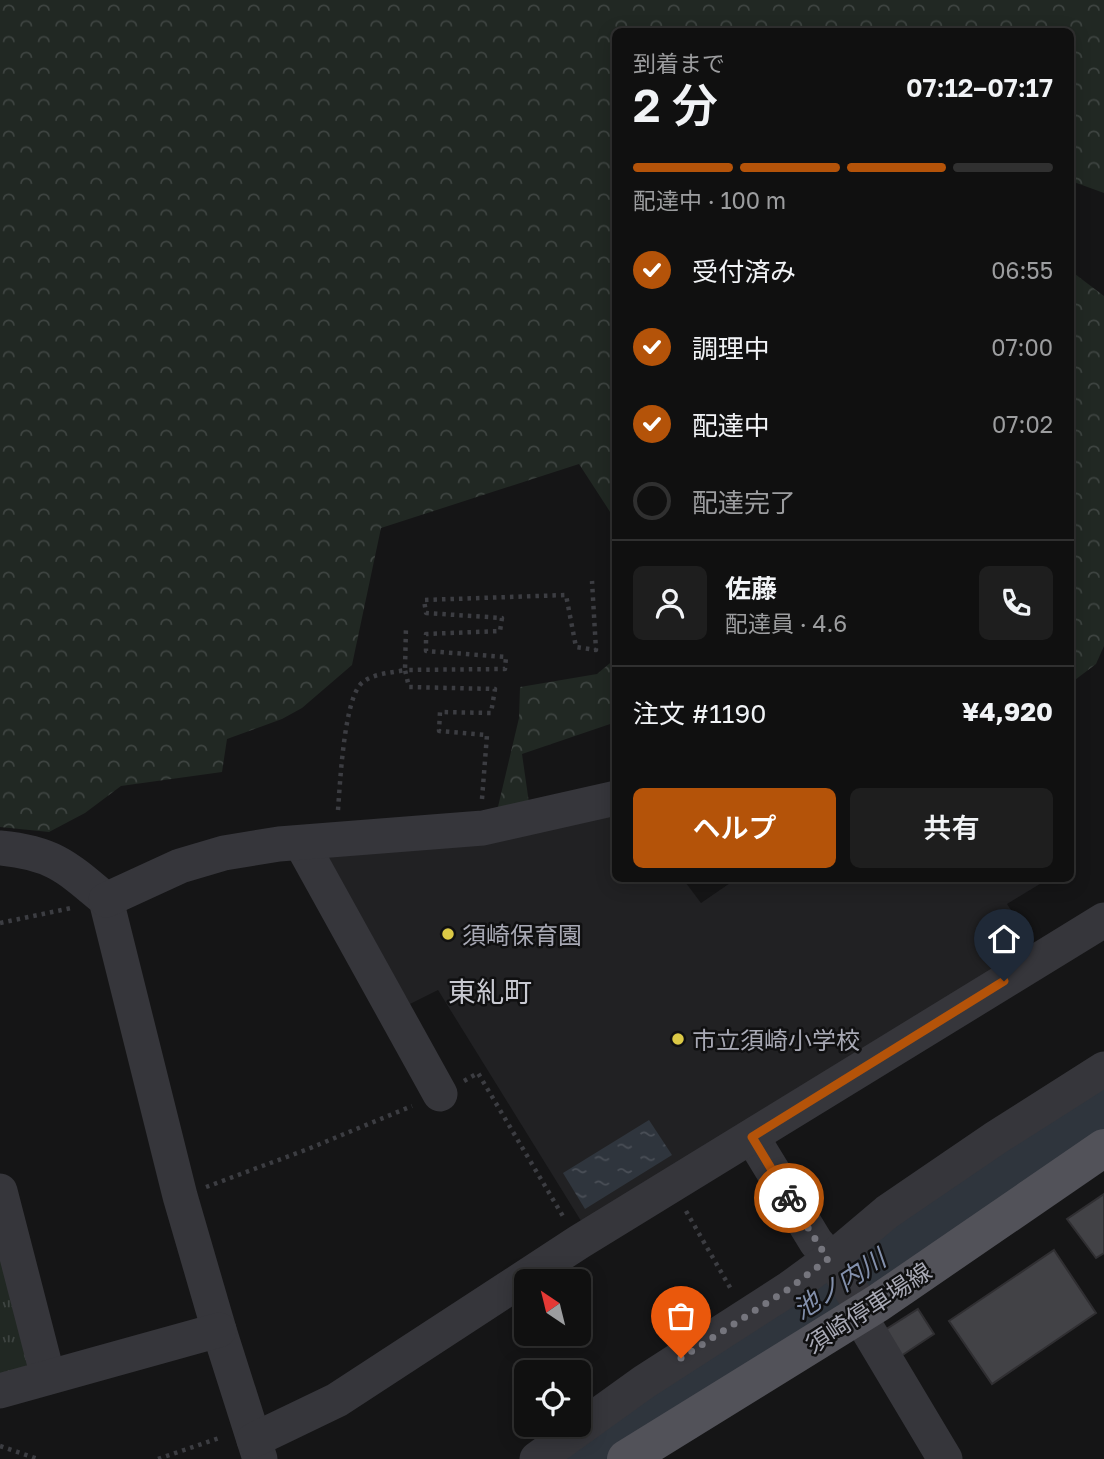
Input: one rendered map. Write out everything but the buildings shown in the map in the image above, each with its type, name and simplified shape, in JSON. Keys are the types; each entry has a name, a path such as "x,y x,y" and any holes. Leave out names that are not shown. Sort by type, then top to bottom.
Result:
{"main road":[{"name":"須崎停車場線","path":"626,1459 848,1288 1101,1155"}],"street":[{"path":"106,900 180,866 224,853 279,844 484,828 612,799"},
{"path":"317,841 440,1094"},
{"path":"0,848 23,850 50,858 73,872 106,900 180,1196 255,1442 337,1400 579,1242 1104,920"},
{"path":"848,1288 887,1212 1104,1069"},
{"path":"752,1137 848,1288 945,1459"},
{"path":"0,1191 48,1377"},
{"path":"537,1459 644,1382 790,1288 848,1288"},
{"path":"0,1391 219,1330"}],"path":[{"path":"317,841 350,702 360,683 373,676 405,670 505,669 506,657 426,651 426,634 500,631 502,618 426,613 424,600 566,595 576,647 596,650 592,582"},
{"path":"406,626 405,670 409,687 495,689 491,713 440,712 439,731 487,736 482,800"},
{"path":"0,923 106,900"},
{"path":"180,1196 309,1149 440,1094 478,1073 579,1242"},
{"path":"672,1186 747,1316"},
{"path":"158,1459 255,1442"},
{"path":"0,1446 38,1459"}],"shaded area":[{"name":"市立須崎小学校","path":"612,805 612,882 685,882 701,903 732,882 1043,882 1007,904 1036,948 586,1229 438,990 410,1004 315,853"}],"green space":[{"path":"0,0 1104,0 1104,193 1074,182 1074,28 612,28 612,515 579,464 381,528 352,665 302,708 282,719 227,739 222,772 121,786 85,813 49,832 0,827"},
{"path":"1074,273 1104,296 1104,646 1096,664 1074,681"},
{"path":"612,661 612,723 522,754 530,810 497,811 519,718 520,687 597,674"},
{"path":"1104,1083 1104,1137 874,1285 858,1261 860,1251"},
{"path":"0,1247 33,1357 24,1369 0,1376"},
{"path":"826,1276 842,1302 585,1459 549,1459 582,1437 591,1437 591,1431"}],"water":[{"path":"649,1120 672,1155 585,1209 563,1173"}],"waterway":[{"name":"池ノ内川","path":"574,1459 772,1332 1104,1110"}],"way so far":[{"path":"681,1358 790,1288 828,1259 789,1198"}],"place":[{"name":"須崎保育園","path":"448,934"},
{"name":"市立須崎小学校","path":"678,1039"}],"district":[{"name":"東糺町","path":"490,991"}],"route":[{"path":"789,1198 752,1137 1004,981"}]}
